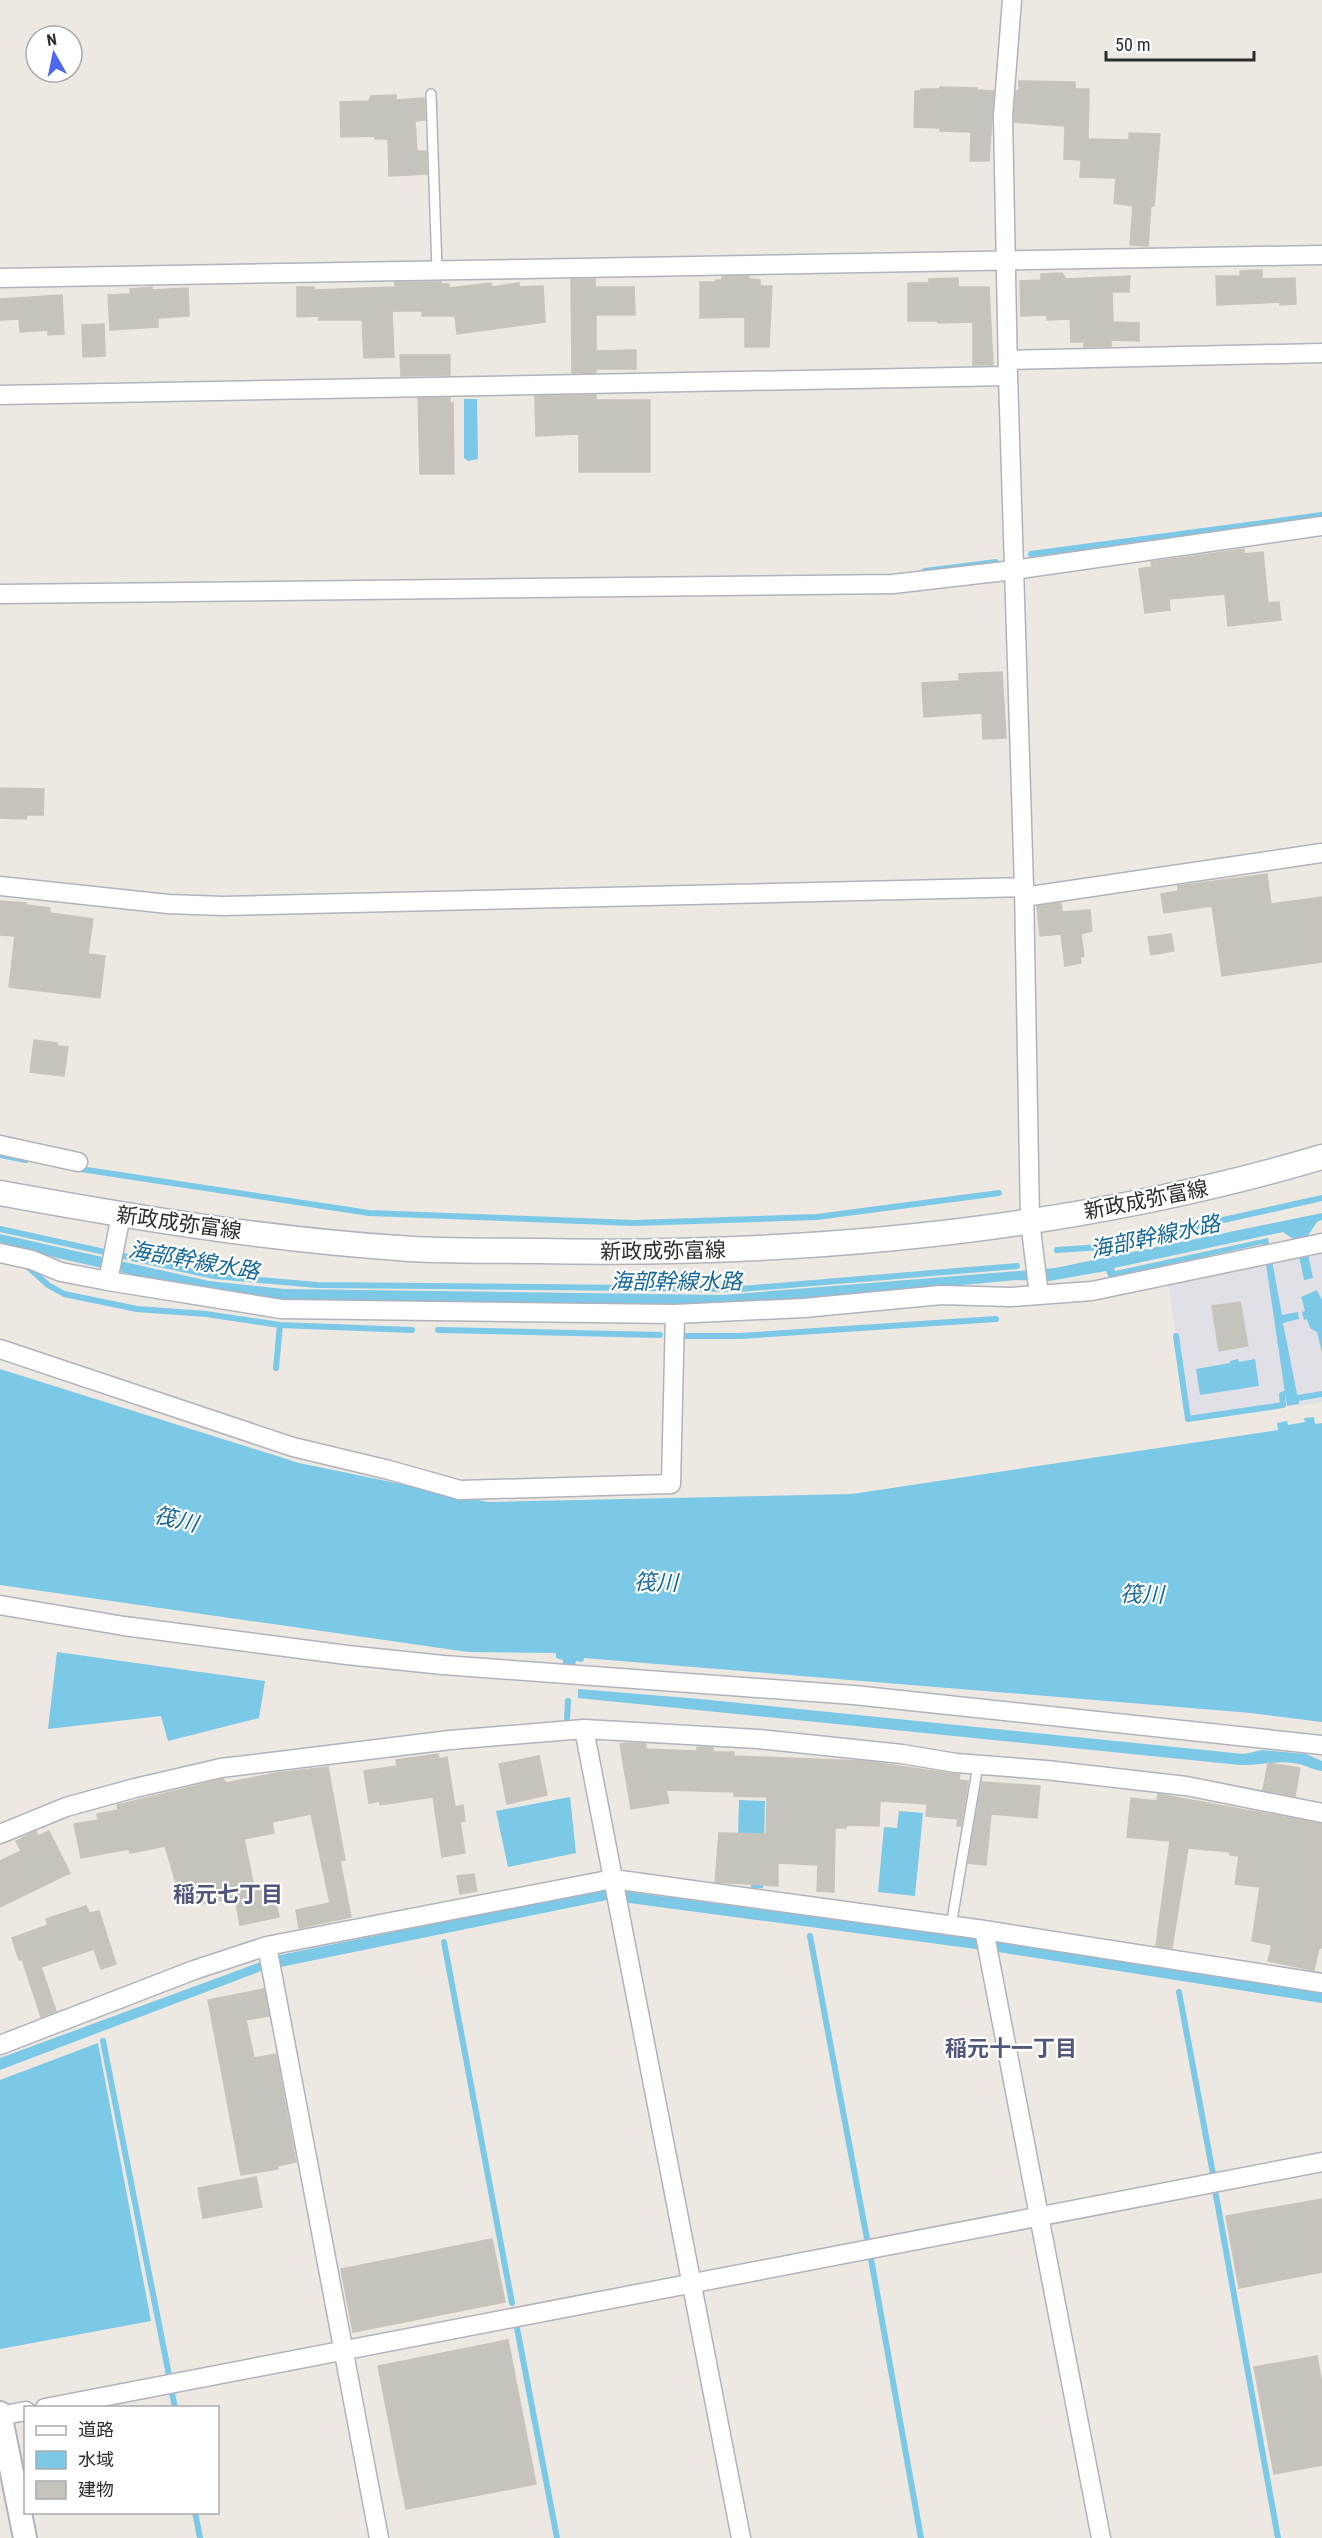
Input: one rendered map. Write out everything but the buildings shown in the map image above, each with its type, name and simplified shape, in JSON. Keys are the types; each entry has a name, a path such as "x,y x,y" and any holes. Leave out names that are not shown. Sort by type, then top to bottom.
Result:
{"main road":[{"name":"新政成弥富線","path":"0,1192 211,1229 400,1248 624,1253 757,1248 914,1237 1030,1221 1203,1190 1316,1156"}],"street":[{"path":"1012,0 1003,116 1008,368 1024,892 1030,1221 1037,1283"},
{"path":"0,278 1322,255"},
{"path":"0,395 1008,368 1322,353"},
{"path":"0,594 893,584 1014,570 1322,526"},
{"path":"0,886 168,904 223,906 1024,892 1322,853"},
{"path":"0,1145 78,1162"},
{"path":"108,1278 121,1215"},
{"path":"0,1252 32,1260 61,1272 108,1278 281,1309 675,1314 804,1308 941,1295 1011,1297 1037,1283 1092,1291 1309,1246"},
{"path":"0,1349 293,1447 460,1490 672,1484 675,1314"},
{"path":"0,1605 124,1626 347,1655 443,1665 854,1695 1322,1744"},
{"path":"584,1729 741,2538"},
{"path":"0,1834 66,1807 221,1768 450,1740 584,1729 758,1739 1186,1786 1322,1813"},
{"path":"0,2045 194,1970 268,1950 616,1890 951,1926 1322,1983"},
{"path":"985,1932 1101,2538"},
{"path":"268,1950 380,2538"},
{"path":"55,2406 1322,2162"},
{"path":"24,2411 0,2415 25,2538"}],"lane":[{"path":"431,94 437,270"},
{"path":"951,1926 978,1764"}],"shaded area":[{"path":"1322,1250 1322,1402 1300,1406 1283,1322 1299,1319 1282,1316 1273,1262"},
{"path":"1267,1264 1287,1391 1280,1394 1281,1405 1189,1418 1168,1284"}],"water":[{"path":"464,399 477,399 478,459 468,461 464,458"},
{"path":"1322,1213 1322,1220 1317,1222 1305,1240 1313,1278 1304,1280 1296,1241 1283,1232 1114,1268 1115,1271 1268,1238 1282,1315 1298,1312 1299,1319 1283,1323 1299,1404 1287,1406 1263,1244 1109,1278 1106,1271 1049,1281 1016,1280 751,1305 283,1300 204,1291 0,1245 0,1234 209,1281 284,1289 723,1295 1055,1268"},
{"path":"1317,1290 1322,1300 1322,1353 1317,1332 1310,1328 1307,1319 1304,1320 1302,1312 1305,1311 1301,1297"},
{"path":"1238,1359 1239,1362 1255,1359 1259,1386 1200,1395 1196,1369 1230,1363"},
{"name":"筏川","path":"0,1369 299,1463 488,1502 852,1494 1278,1430 1277,1423 1287,1421 1288,1425 1305,1422 1304,1418 1314,1417 1315,1424 1322,1423 1322,1722 1251,1713 584,1658 583,1662 576,1661 575,1665 563,1664 563,1660 556,1658 556,1653 468,1652 0,1585"},
{"path":"57,1652 265,1681 259,1718 168,1741 161,1716 48,1729"},
{"path":"578,1689 700,1699 1244,1754 1262,1750 1306,1754 1322,1761 1322,1771 1292,1763 1240,1765 578,1698"},
{"path":"570,1797 576,1853 508,1867 496,1811"},
{"path":"739,1800 765,1801 763,1888 751,1888 753,1835 738,1834"},
{"path":"899,1811 923,1813 915,1896 878,1892 884,1827 897,1828"},
{"path":"607,1889 975,1938 1322,1991 1322,2003 998,1952 607,1900 261,1971 0,2070 0,2058 280,1955"},
{"path":"98,2043 151,2321 0,2349 0,2080"}],"waterway":[{"path":"1031,554 1322,515"},
{"path":"925,571 996,562"},
{"path":"0,1155 26,1160"},
{"path":"74,1168 369,1213 634,1223 817,1217 999,1193"},
{"name":"海部幹線水路","path":"1057,1250 1102,1247 1322,1198"},
{"name":"海部幹線水路","path":"0,1229 214,1276 317,1285 740,1289 1017,1266"},
{"path":"28,1267 48,1285 64,1294 137,1309 206,1314 280,1325 412,1330"},
{"path":"683,1336 740,1336 996,1319"},
{"path":"276,1368 280,1325"},
{"path":"438,1330 660,1335"},
{"path":"1176,1336 1188,1419 1283,1405 1282,1395 1291,1391"},
{"path":"1292,1402 1298,1398 1322,1394"},
{"path":"567,1718 568,1701"},
{"path":"810,1936 867,2239"},
{"path":"444,1942 512,2303"},
{"path":"1179,1992 1213,2174"},
{"path":"103,2041 169,2375"},
{"path":"1215,2190 1278,2538"},
{"path":"871,2259 921,2538"},
{"path":"517,2328 557,2538"},
{"path":"172,2393 175,2406"},
{"path":"195,2514 200,2538"}],"district":[{"name":"稲元七丁目","path":"228,1894"},
{"name":"稲元十一丁目","path":"1011,2048"}]}
